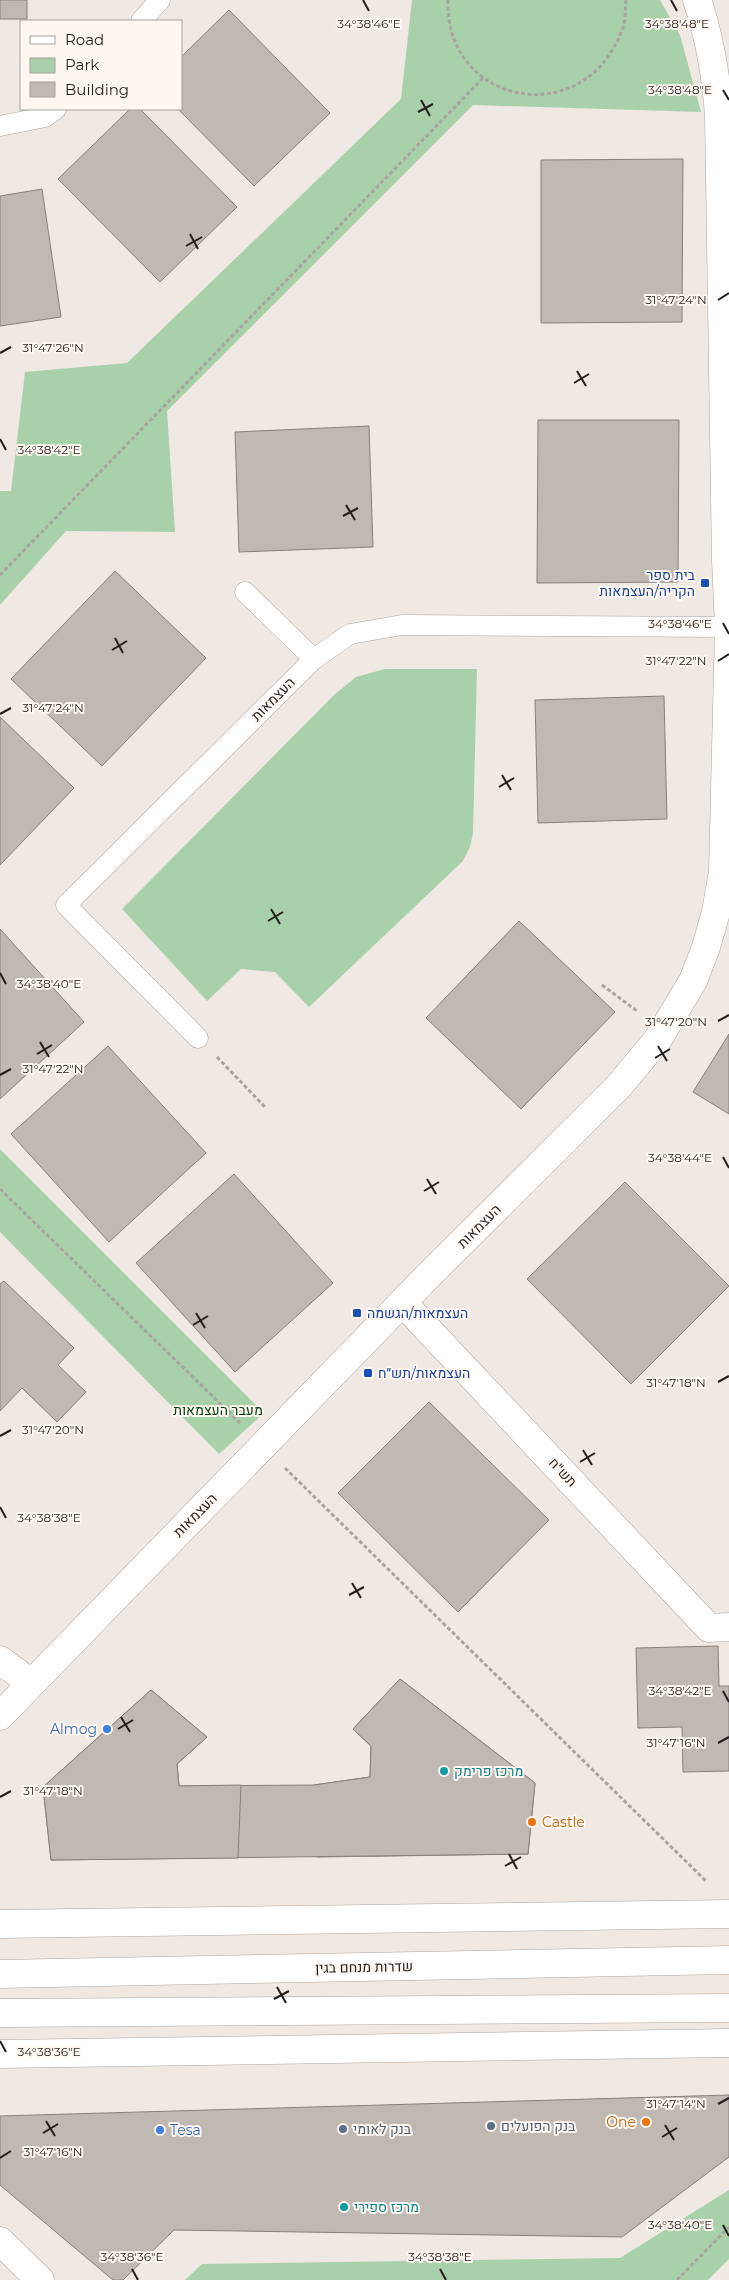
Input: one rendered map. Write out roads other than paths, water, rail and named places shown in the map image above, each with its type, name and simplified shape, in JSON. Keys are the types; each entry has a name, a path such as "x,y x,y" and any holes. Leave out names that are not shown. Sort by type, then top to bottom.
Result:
{"main road":[{"name":"העצמאות","path":"0,1716 30,1683 403,1303 618,1087 658,1039 693,981 714,921 723,872 729,627 725,270 719,115 716,71 708,34 697,0"},
{"name":"תש\"ח","path":"403,1303 710,1628 729,1628"},
{"path":"0,1660 30,1683"},
{"path":"0,1924 729,1914"},
{"name":"שדרות מנחם בגין","path":"0,1974 729,1960"},
{"path":"0,2013 729,2008"},
{"path":"0,2054 729,2043"},
{"path":"0,2241 40,2280"}],"lane":[{"path":"142,20 160,0"},
{"path":"0,126 45,117 55,110"},
{"path":"245,592 314,659"},
{"name":"העצמאות","path":"198,1038 66,905 314,659 350,634 402,625 729,627"}],"place":[{"name":"בית ספר הקריה/העצמאות","path":"705,583"},
{"name":"העצמאות/הגשמה","path":"357,1313"},
{"name":"העצמאות/תש״ח","path":"368,1373"},
{"name":"Almog","path":"107,1729"},
{"name":"מרכז פרימק","path":"444,1771"},
{"name":"Castle","path":"532,1822"},
{"name":"One","path":"646,2122"},
{"name":"בנק הפועלים","path":"491,2126"},
{"name":"בנק לאומי","path":"343,2129"},
{"name":"Tesa","path":"160,2130"},
{"name":"מרכז ספירי","path":"344,2207"}],"park label":[{"name":"מעבר העצמאות","path":"218,1410"}]}
